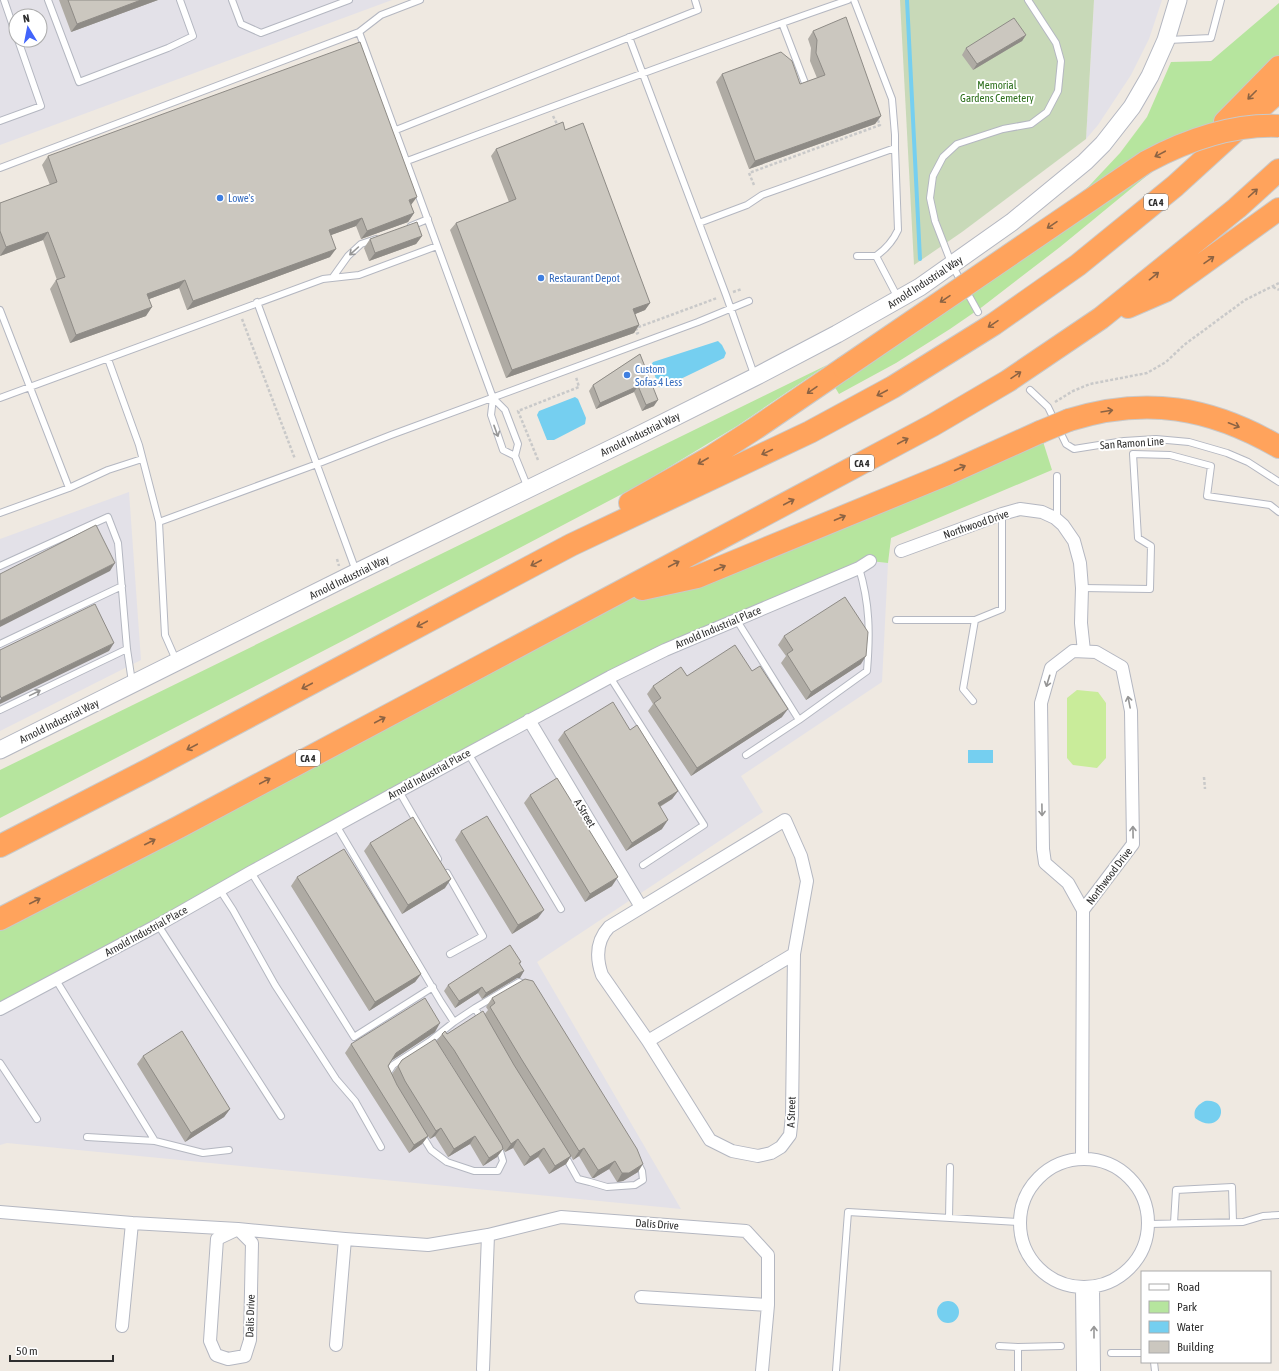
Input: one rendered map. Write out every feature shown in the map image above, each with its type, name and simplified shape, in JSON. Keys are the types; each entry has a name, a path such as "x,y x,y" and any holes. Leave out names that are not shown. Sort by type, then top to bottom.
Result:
{"highway":[{"path":"1025,302 1202,143 1279,67"},
{"name":"CA 4","path":"0,846 150,769 571,545 810,432 893,387 975,336 1078,264 1175,186 1279,91"},
{"path":"571,545 614,512 711,457 756,428 1146,162 1165,151 1229,130 1251,127 1279,126"},
{"name":"CA 4","path":"0,919 179,827 933,425 1008,381 1101,318 1237,208 1279,170"},
{"path":"1101,318 1165,291 1279,209"},
{"path":"615,595 697,578 947,474 1040,432 1069,420 1090,414 1110,410 1153,407 1204,414 1260,436 1279,447"}],"street":[{"name":"Arnold Industrial Way","path":"0,750 357,572 755,377 899,300 920,287 1012,222 1084,162 1103,144 1132,107 1150,76 1166,40 1178,0"},
{"name":"Northwood Drive","path":"901,551 1002,514 1020,509 1042,512 1055,518 1063,525 1074,541 1080,563 1082,588 1081,623 1084,651"},
{"name":"Arnold Industrial Place","path":"0,1009 158,926 336,825 610,677 666,650 864,564"},
{"name":"Northwood Drive","path":"1082,1159 1083,910 1068,884 1045,863 1043,849 1041,703 1051,668 1073,651 1096,652 1122,667 1131,711 1133,844 1083,910"},
{"name":"A Street","path":"529,720 641,907"},
{"name":"A Street","path":"784,820 801,856 807,881 794,954 792,1116 790,1135 781,1147 771,1153 758,1156 732,1151 710,1140 648,1041 602,975 598,964 602,936 609,927 784,820"},
{"path":"648,1041 794,954"},
{"path":"1082,1159 1099,1160 1115,1167 1129,1177 1140,1190 1147,1207 1149,1224 1147,1239 1142,1253 1133,1266 1122,1276 1108,1283 1088,1287 1062,1284 1045,1274 1031,1260 1022,1242 1020,1222 1023,1203 1036,1181 1045,1172 1062,1163 1082,1159"},
{"name":"Dalis Drive","path":"0,1212 132,1223 238,1228 345,1240 428,1245 488,1235 561,1217 746,1231 768,1255 768,1305 762,1371"},
{"path":"122,1326 132,1223"},
{"name":"Dalis Drive","path":"238,1228 252,1243 250,1340 245,1356 228,1359 216,1355 210,1341 217,1239 238,1228"},
{"path":"483,1369 488,1235"},
{"path":"336,1346 345,1240"},
{"path":"1083,1371 1088,1287"},
{"path":"1088,1287 1094,1371"},
{"path":"640,1297 768,1305"}],"lane":[{"path":"4,0 8,12"},
{"path":"48,0 79,82 168,48 193,36 180,0"},
{"path":"232,0 241,24 261,33 349,0"},
{"path":"0,168 359,32 381,15 420,0"},
{"path":"396,130 698,10 695,0"},
{"path":"407,161 691,55 848,0"},
{"path":"854,0 892,100 895,135 898,230 894,239 887,248 876,256 857,256"},
{"path":"978,312 952,265 935,222 930,198 933,176 943,157 957,144 1003,129 1031,124 1047,112 1058,91 1061,61 1056,43 1028,0"},
{"path":"1166,40 1211,38 1221,0"},
{"path":"782,23 805,83"},
{"path":"359,32 493,398 505,410 513,430 518,444 515,456 529,489"},
{"path":"629,37 755,377"},
{"path":"0,121 41,106 21,48"},
{"path":"699,223 747,205 762,195 895,148"},
{"path":"402,229 428,219"},
{"path":"333,277 348,256 361,244 382,236"},
{"path":"0,398 323,278 365,273 437,246"},
{"path":"876,256 899,300"},
{"path":"159,522 749,301"},
{"path":"257,302 357,572"},
{"path":"0,310 69,488"},
{"path":"108,358 139,445 159,522 165,635 176,662"},
{"name":"San Ramon Line","path":"1030,390 1048,407 1062,438 1066,444 1074,449 1156,439 1189,442 1227,453 1248,462 1279,482"},
{"path":"493,398 491,415 503,450 515,456"},
{"path":"1082,588 1150,589 1151,546 1138,538 1133,454 1170,455 1211,466 1207,496 1270,505 1279,512"},
{"path":"0,513 69,488 108,470 142,459"},
{"path":"1055,518 1057,515 1057,476"},
{"path":"896,620 975,620 1002,609 1002,514"},
{"path":"0,566 108,517 118,543 127,649 132,685"},
{"path":"746,756 867,671 870,637 864,564"},
{"path":"0,644 122,586"},
{"path":"736,619 798,720"},
{"path":"973,700 963,690 975,620"},
{"path":"0,710 127,649"},
{"path":"610,677 704,825 643,865"},
{"path":"468,753 561,909"},
{"path":"398,791 441,864"},
{"path":"336,825 454,1022"},
{"path":"445,870 483,936 450,954"},
{"path":"251,872 354,1037 433,987"},
{"path":"220,890 233,910 275,985 336,1079 355,1101 382,1147"},
{"path":"158,926 281,1116"},
{"path":"56,980 154,1141"},
{"path":"430,1041 444,1060 500,1151 503,1162 498,1171 474,1171 447,1162 431,1150 387,1074 392,1065 430,1041 475,1008 519,982 533,987"},
{"path":"475,1008 486,1027"},
{"path":"0,1063 37,1119"},
{"path":"88,1137 154,1141 203,1152 229,1150"},
{"path":"560,1148 578,1179 607,1187 635,1185 643,1180 642,1171 633,1152"},
{"path":"949,1218 950,1167"},
{"path":"1174,1223 1176,1190 1232,1187 1233,1222"},
{"path":"836,1371 848,1212 1020,1222"},
{"path":"1149,1224 1243,1222 1262,1216 1279,1215"},
{"path":"999,1346 1061,1346"},
{"path":"1018,1347 1018,1371"},
{"path":"1110,1353 1141,1353"}],"path":[{"path":"550,108 557,126 561,124"},
{"path":"754,185 749,173 880,125 874,111"},
{"path":"1048,407 1073,391 1090,384 1147,373 1166,362 1184,345 1244,300 1279,283"},
{"path":"1273,286 1279,290"},
{"path":"238,310 295,459"},
{"path":"634,321 636,328"},
{"path":"1204,777 1205,788"}],"shaded area":[{"path":"0,0 392,0 0,145"},
{"path":"1094,0 1162,0 1149,39 1131,75 1098,125 1086,139"},
{"path":"129,492 141,660 0,731 0,539"},
{"path":"870,561 888,563 882,682 741,776 763,812 537,962 681,1209 7,1143 0,1145 0,1009 529,720"}],"green space":[{"name":"Memorial Gardens Cemetery","path":"900,0 1094,0 1086,139 962,232 914,265"},
{"path":"1279,3 1279,67 1214,133 1183,146 1060,247 982,307 896,363 839,394 833,384 848,373 838,358 927,303 1078,196 1089,186 1120,153 1147,117 1171,62 1211,61"},
{"path":"827,365 737,426 641,484 352,636 0,818 0,770"},
{"path":"1040,432 1052,470 891,538 888,563 870,561 665,650 0,1009 0,916 615,595 697,577"},
{"path":"1077,690 1098,692 1106,703 1106,758 1097,768 1073,765 1067,758 1067,698"}],"water":[{"path":"718,341 726,353 724,358 662,388 659,387 651,365 653,362"},
{"path":"575,397 578,399 586,418 585,424 554,440 547,440 537,415 539,411"},
{"path":"968,750 993,750 993,763 968,763"},
{"path":"1205,1101 1214,1102 1219,1105 1221,1110 1217,1121 1204,1123 1195,1118 1196,1108"},
{"path":"948,1301 956,1304 959,1312 956,1320 948,1323 940,1320 937,1312 940,1304"}],"building":[{"path":"68,0 141,0 77,24"},
{"path":"846,17 881,116 755,161 722,74 781,52 792,61 800,84 825,75 816,53 817,40 813,31"},
{"path":"1014,18 1026,35 977,64 966,48"},
{"name":"Lowe's","path":"360,42 417,197 409,200 414,213 367,231 362,218 329,230 336,249 193,301 185,280 147,294 152,307 76,335 56,280 65,277 48,232 6,247 0,231 0,203 57,182 48,156"},
{"name":"Restaurant Depot","path":"563,122 565,130 583,123 650,303 633,309 639,325 512,370 456,223 516,199 496,149"},
{"path":"417,222 422,236 375,253 370,239"},
{"name":"Custom Sofas 4 Less","path":"640,354 658,400 646,405 638,386 600,403 593,385"},
{"path":"96,525 115,563 0,621 0,574"},
{"path":"845,597 868,632 866,656 811,692 787,654 793,650 784,636"},
{"path":"95,604 114,643 1,698 0,650"},
{"path":"735,645 752,671 760,666 788,709 697,768 654,703 661,698 653,686 681,667 687,676"},
{"path":"613,702 630,730 637,725 678,791 658,803 668,820 632,843 564,732"},
{"path":"557,778 618,877 590,894 530,795"},
{"path":"487,816 544,910 518,925 461,831"},
{"path":"413,817 451,879 408,905 370,843"},
{"path":"344,849 421,974 375,1002 297,877"},
{"path":"510,945 521,962 519,963 524,971 486,993 482,987 459,1001 448,985"},
{"path":"525,979 533,981 637,1149 643,1164 629,1173 622,1173 615,1161 598,1170 584,1148 579,1151 490,1007 495,1003 492,998"},
{"path":"425,998 440,1023 396,1053 388,1066 397,1085 428,1136 414,1145 351,1044"},
{"path":"483,1011 514,1065 571,1156 555,1166 544,1148 530,1157 518,1139 511,1144 454,1050 442,1034 445,1031 447,1034"},
{"path":"182,1031 230,1109 191,1133 143,1056"},
{"path":"435,1039 502,1145 503,1149 489,1158 475,1136 454,1149 441,1128 436,1131 405,1081 398,1066 402,1060"}],"waterway":[{"path":"907,0 920,259"}],"place":[{"name":"Lowe's","path":"220,198"},
{"name":"Restaurant Depot","path":"541,278"},
{"name":"Custom Sofas 4 Less","path":"627,375"}]}
